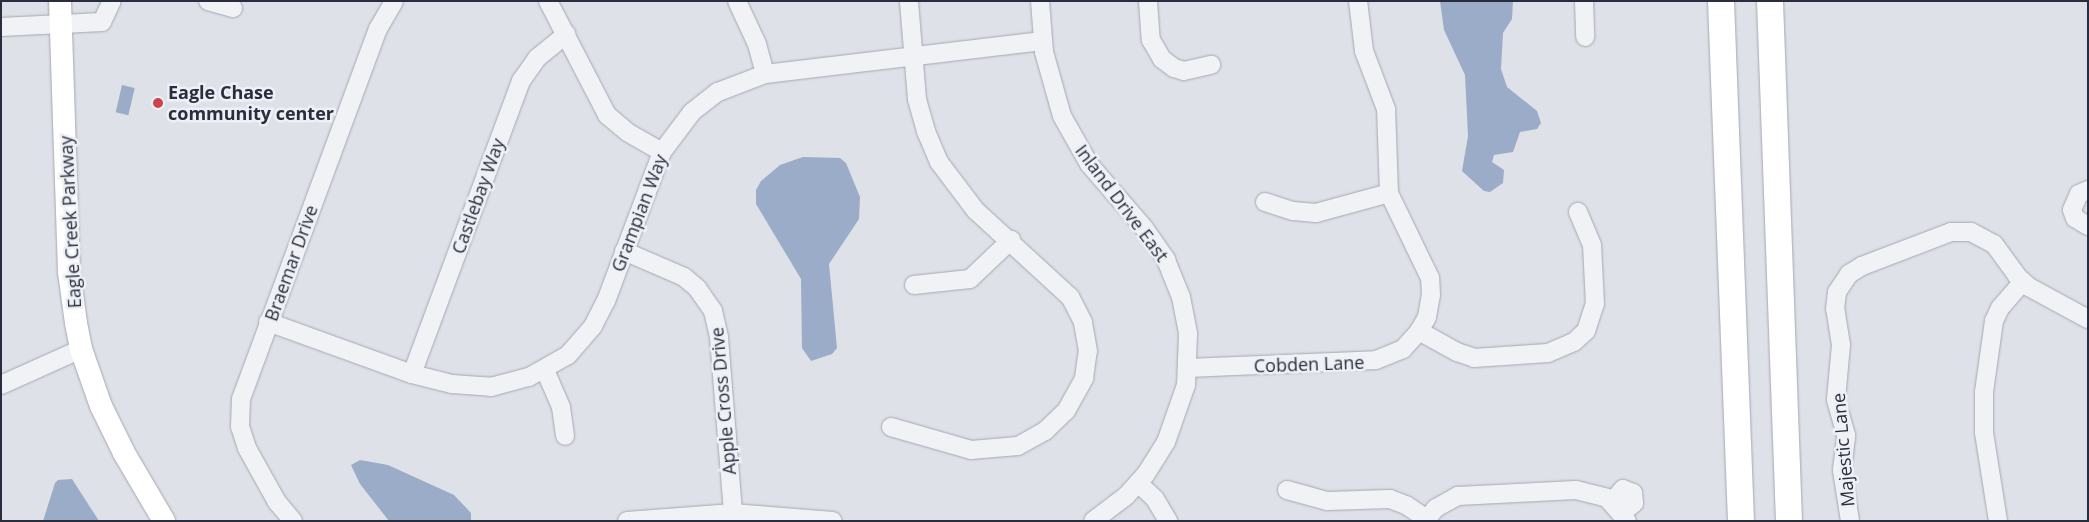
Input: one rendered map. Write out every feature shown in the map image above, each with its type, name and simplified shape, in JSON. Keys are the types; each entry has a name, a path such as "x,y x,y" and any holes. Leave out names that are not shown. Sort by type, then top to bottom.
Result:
{"highway":[{"path":"1721,1 1741,521"},
{"path":"1770,1 1788,521"}],"main road":[{"name":"Eagle Creek Parkway","path":"60,12 69,272 81,349 117,440 164,521"}],"street":[{"path":"1,28 60,12 102,22 112,1"},
{"path":"208,1 233,8"},
{"name":"Braemar Drive","path":"293,521 277,502 247,448 240,427 242,394 378,29 394,1"},
{"path":"548,1 608,115 627,132 662,152"},
{"path":"737,1 754,36 765,74"},
{"path":"891,427 961,449 997,450 1036,437 1055,423 1074,400 1084,378 1088,358 1086,333 1080,314 1065,291 968,203 939,162 920,110 913,57 909,1"},
{"name":"Inland Drive East","path":"1040,1 1042,41 1054,95 1074,141 1099,177 1154,241 1171,270 1187,324 1188,368 1182,401 1171,432 1138,483 1115,506 1093,521"},
{"path":"1148,1 1151,40 1162,59 1174,68 1184,71 1211,65"},
{"path":"1265,202 1293,212 1316,213 1389,194 1386,109 1364,51 1358,1"},
{"path":"1584,1 1585,37"},
{"name":"Castlebay Way","path":"412,374 521,80 537,58 567,34"},
{"name":"Grampian Way","path":"268,322 412,374 452,384 491,387 513,383 545,370 572,351 593,326 606,301 662,152 677,128 705,101 733,85 765,74 1042,41"},
{"path":"2088,190 2079,194 2072,210 2075,218 2088,226"},
{"name":"Cobden Lane","path":"1188,368 1370,361 1403,349 1419,331 1430,306 1430,278 1389,194"},
{"path":"1419,331 1474,358 1548,353 1574,342 1586,331 1595,304 1592,244 1578,212"},
{"name":"Majestic Lane","path":"1850,521 1842,470 1846,435 1836,399 1841,345 1835,304 1840,286 1849,274 1862,266 1950,232 1974,233 1996,247 2023,282"},
{"path":"914,285 970,279 1011,240"},
{"name":"Apple Cross Drive","path":"624,251 684,277 701,292 713,311 720,338 733,513"},
{"path":"1998,521 1984,433 1984,392 1994,320 2000,308 2023,282 2088,319"},
{"path":"1,385 81,349"},
{"path":"545,370 561,407 565,436"},
{"path":"1138,483 1155,499 1168,521"},
{"path":"1287,490 1327,501 1390,499 1406,505 1426,520 1440,505 1462,495 1581,490 1598,494 1620,512"},
{"path":"627,521 733,513 833,521"}],"water":[{"path":"1440,1 1513,1 1512,19 1503,33 1501,69 1507,87 1537,111 1541,123 1537,129 1520,132 1513,152 1494,155 1492,162 1504,170 1503,183 1490,192 1484,191 1462,171 1468,136 1465,75 1444,30"},
{"path":"122,85 135,88 128,115 116,112"},
{"path":"803,157 840,158 846,163 860,197 859,219 829,264 837,348 832,354 811,361 802,348 801,279 756,204 756,190 761,181 780,165"},
{"path":"360,460 388,465 454,495 471,513 471,521 389,521 360,484 351,465"},
{"path":"72,479 99,521 43,521 55,483 58,480"}],"place":[{"name":"Eagle Chase community center","path":"158,103"}]}
